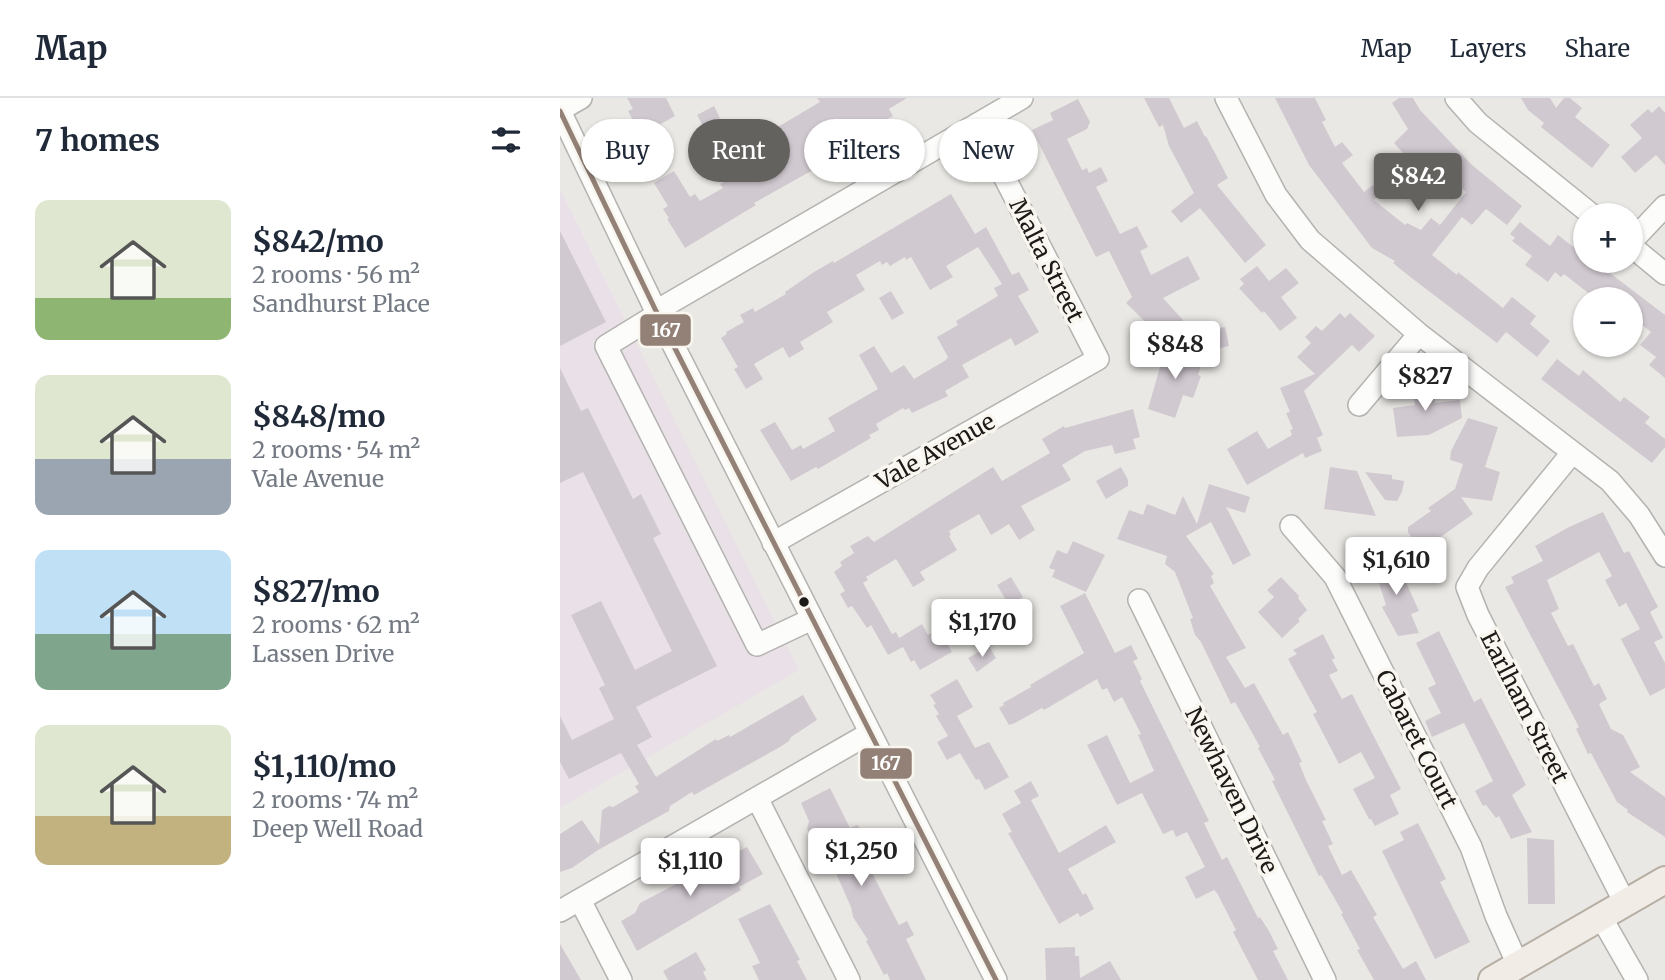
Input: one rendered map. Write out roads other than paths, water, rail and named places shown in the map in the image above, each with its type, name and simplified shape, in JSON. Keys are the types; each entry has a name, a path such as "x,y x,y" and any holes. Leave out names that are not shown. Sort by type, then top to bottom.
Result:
{"main road":[{"path":"1492,980 1665,880"}],"street":[{"path":"581,98 560,111 657,312 996,980"},
{"path":"986,119 1022,98"},
{"path":"1226,98 1276,195 1310,240 1419,334 1610,481 1639,515 1665,556"},
{"path":"1456,98 1478,123 1577,203"},
{"path":"812,620 757,645 606,346 657,312 939,146"},
{"name":"Malta Street","path":"1007,182 1098,359"},
{"path":"1643,231 1665,206"},
{"path":"1643,255 1665,274"},
{"path":"1359,405 1419,334"},
{"name":"Vale Avenue","path":"773,543 1098,359"},
{"name":"Earlham Street","path":"1572,453 1478,568 1467,587 1484,627 1625,903"},
{"name":"Cabaret Court","path":"1291,526 1335,577 1471,847 1496,916 1518,965"},
{"name":"Newhaven Drive","path":"1139,600 1325,980"},
{"path":"560,911 870,733"},
{"path":"757,798 849,980"},
{"path":"580,900 621,980"},
{"path":"1601,917 1637,980"}]}
